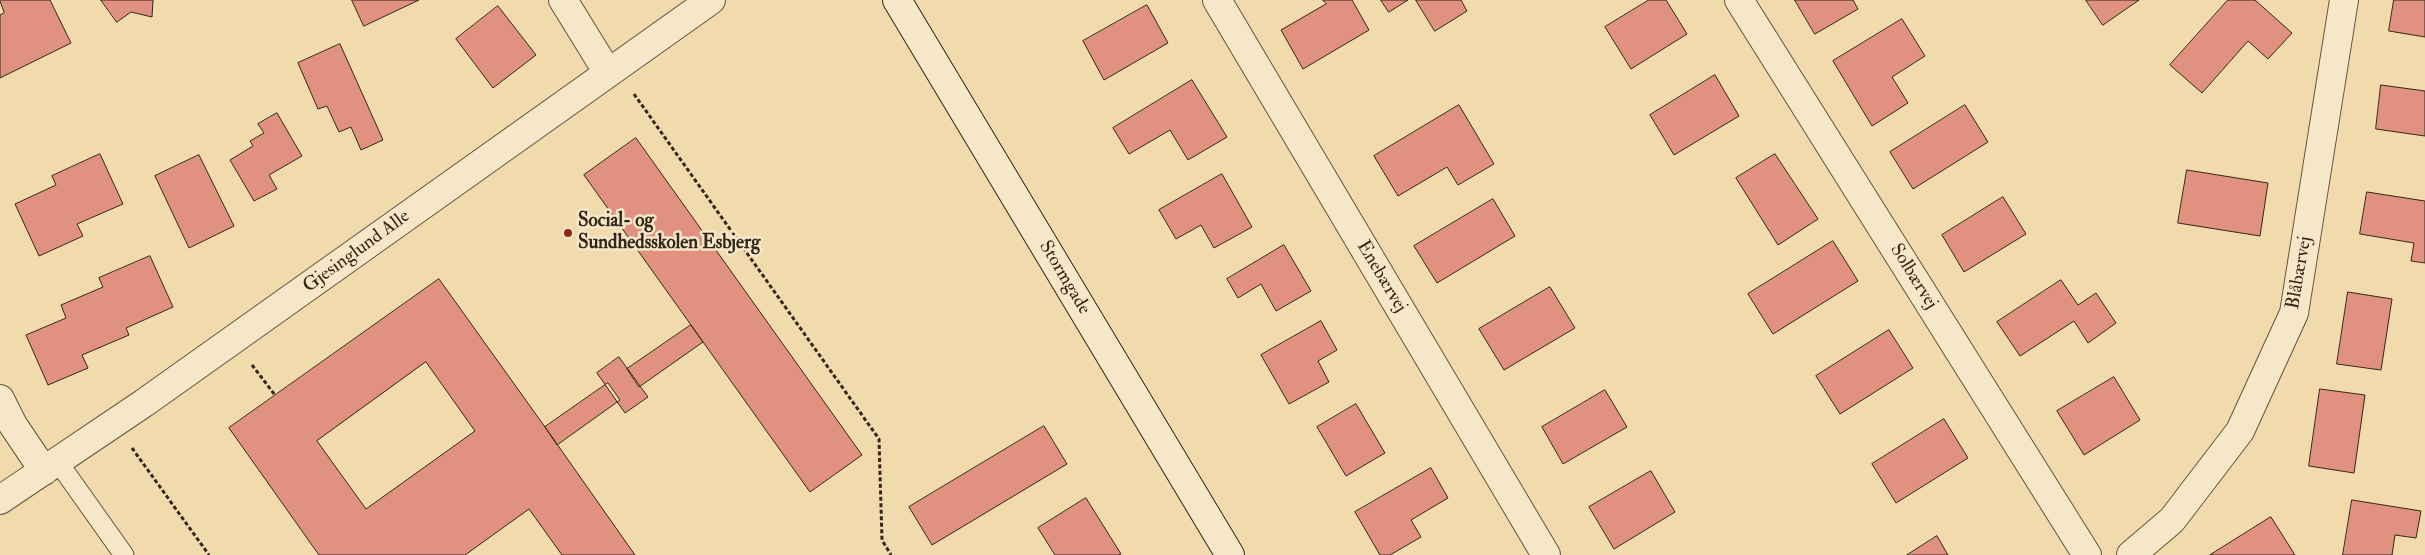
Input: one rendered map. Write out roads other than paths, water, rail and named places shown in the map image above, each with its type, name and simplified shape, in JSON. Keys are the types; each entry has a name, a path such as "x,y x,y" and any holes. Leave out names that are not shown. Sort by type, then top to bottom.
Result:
{"street":[{"path":"563,0 608,74"},
{"name":"Gjesinglund Alle","path":"0,500 233,340 711,0"},
{"name":"Stormgade","path":"897,0 1230,555"},
{"name":"Enebærvej","path":"1217,0 1546,555"},
{"name":"Solbærvej","path":"1739,0 2086,555"},
{"name":"Blåbærvej","path":"2131,555 2172,520 2240,431 2294,313 2344,0"},
{"path":"0,399 13,425 51,466"}],"lane":[{"path":"51,466 124,555"}],"place":[{"name":"Social- og Sundhedsskolen Esbjerg","path":"568,233"}]}
